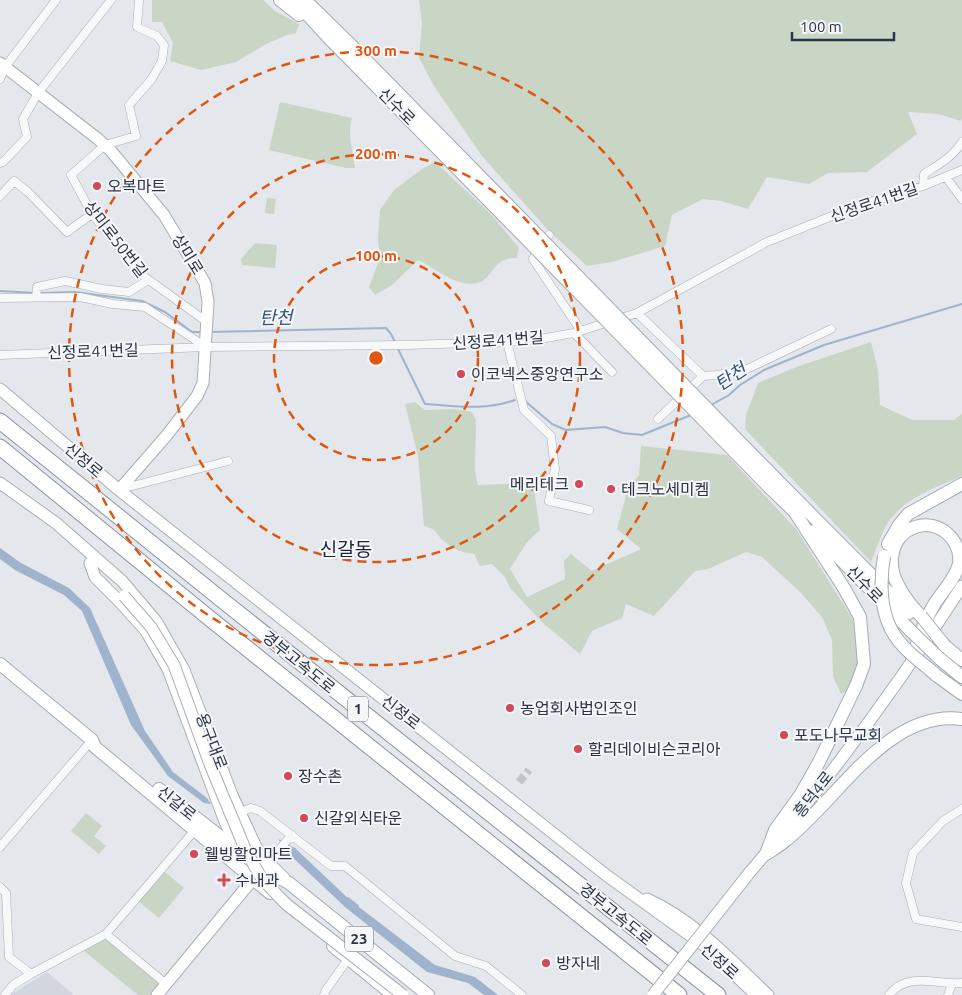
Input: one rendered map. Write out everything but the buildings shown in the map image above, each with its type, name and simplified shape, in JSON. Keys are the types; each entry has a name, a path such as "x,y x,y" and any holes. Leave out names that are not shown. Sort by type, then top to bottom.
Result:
{"highway":[{"name":"경부고속도로","path":"0,420 718,995"},
{"name":"경부고속도로","path":"0,447 208,617 676,993"}],"main road":[{"path":"280,0 313,28 327,36"},
{"name":"신수로","path":"294,0 327,36 504,208"},
{"name":"신수로","path":"304,0 350,44 504,208"},
{"path":"504,208 774,484"},
{"name":"신수로","path":"774,484 794,511 916,623"},
{"name":"신수로","path":"774,484 916,623 939,658 962,677"},
{"path":"962,484 908,514 894,533 884,556 881,572 881,595 884,613 903,646 962,694"},
{"path":"766,854 775,830 801,794 819,762 856,686 864,664 860,617 844,588 794,511"},
{"path":"912,660 919,636 934,605 955,574 959,563 959,548 954,538 937,528 925,526 916,527 905,533 896,543 891,558 897,585 908,602 916,623 946,646 962,660"},
{"name":"신갈로","path":"0,664 92,740 95,747 197,826 261,870"},
{"path":"766,854 786,840 867,760 898,735 932,720 962,719"},
{"name":"신갈로","path":"197,826 238,851 261,870"},
{"name":"23","path":"261,870 289,883 428,995"},
{"name":"용구대로","path":"261,870 348,960 393,995"}],"street":[{"path":"0,79 3,65 56,0"},
{"path":"0,163 27,137 23,119 38,94 111,0"},
{"path":"105,145 136,136 130,105 151,80 162,61 164,44 157,36 137,27 139,0"},
{"name":"상미로","path":"3,65 105,145 164,216 205,283 208,302 208,322 203,383 197,396 167,435 120,490"},
{"path":"923,186 924,174 958,150 962,142"},
{"name":"상미로50번길","path":"105,145 70,175 92,214 142,275 208,322"},
{"name":"신정로41번길","path":"0,355 206,347 406,346 507,342 540,339 577,332 638,313 767,242 858,206 923,186 962,170"},
{"path":"946,177 962,199"},
{"path":"0,196 14,181 28,192 67,232 92,214"},
{"path":"549,235 533,259 577,332 612,372"},
{"path":"36,297 37,287 65,281 129,292 148,280"},
{"path":"0,298 80,297 145,308 206,347"},
{"path":"638,313 703,376"},
{"path":"658,419 703,376 745,370 831,329"},
{"path":"507,342 524,410 551,436 555,469 549,501 589,510"},
{"name":"신정로","path":"0,389 120,490 622,887 706,947 756,995"},
{"path":"120,490 228,461"},
{"name":"용구대로","path":"0,483 56,523 122,581 156,621 184,670 239,810 256,847 261,870"},
{"name":"23","path":"0,490 58,533 124,596 151,628 174,665 211,767 246,850 262,878 286,904 403,995"},
{"path":"90,564 95,577 146,631 168,669 238,851"},
{"name":"흥덕4로","path":"652,995 675,969 830,773 912,660 962,586"},
{"path":"0,847 92,740"},
{"path":"223,815 231,818 237,815 239,810 251,808 260,811 290,837 331,866 346,866 455,956 486,966 522,995"},
{"path":"962,809 943,821 913,853 906,883 916,920 962,927"},
{"path":"5,995 13,985 31,974 106,934 197,826 215,828 222,823 223,815"},
{"path":"0,832 8,838"},
{"path":"157,995 290,837"},
{"path":"0,887 6,893 9,957 31,974"},
{"path":"622,887 638,906 705,956 746,995"},
{"path":"622,887 660,905 686,921 712,942 768,995"},
{"path":"106,934 166,984"},
{"path":"324,995 348,960"},
{"path":"889,995 905,982 962,983"},
{"path":"948,995 952,984"}],"shaded area":[{"path":"47,972 74,995 10,995"}],"green space":[{"path":"152,0 263,0 275,11 299,24 296,33 266,44 236,62 201,70 170,61 173,43 162,22 152,22"},
{"path":"419,0 962,0 962,119 961,121 938,114 908,112 917,134 867,172 828,173 809,184 767,177 748,209 721,201 703,199 672,215 665,246 612,262 587,266 548,230 482,156 434,86 419,58 422,23"},
{"path":"280,102 352,118 350,137 355,168 346,168 269,150"},
{"path":"435,162 491,214 519,248 517,258 500,262 487,277 474,284 451,279 418,260 392,285 375,295 369,287 380,258 378,239 380,210 394,190 422,169"},
{"path":"267,198 276,199 274,214 265,213"},
{"path":"255,243 277,245 275,268 242,265 241,259"},
{"path":"871,342 878,370 880,405 912,420 954,420 962,414 962,476 920,495 900,508 886,526 871,562 745,429 746,415 758,383 799,366"},
{"path":"415,402 425,410 455,409 472,412 476,420 475,471 478,485 533,483 540,530 527,542 510,569 527,597 565,579 564,561 571,554 592,571 641,549 617,529 628,488 639,475 641,446 727,455 796,529 852,618 860,647 858,670 851,689 841,694 833,676 832,640 822,617 800,592 762,557 746,552 708,569 695,571 654,616 626,604 622,618 592,631 580,654 544,624 510,588 505,577 492,564 480,566 474,554 452,547 435,531 424,526 418,456 405,404"},
{"path":"86,813 102,826 94,836 106,846 99,854 71,831"},
{"path":"164,871 184,888 159,918 138,901"},
{"path":"106,938 163,981 152,995 138,995 84,951"}],"water":[{"path":"0,548 21,563 69,588 90,608 145,731 173,772 207,798 211,804 204,803 168,776 131,725 82,611 64,595 15,570 0,559"},
{"path":"278,839 295,848 351,901 435,965 475,977 498,995 484,995 468,983 427,972 345,907 290,855"}],"waterway":[{"name":"탄천","path":"0,291 35,293"},
{"name":"탄천","path":"40,293 75,292 142,301 165,312 192,332 203,332"},
{"name":"탄천","path":"711,405 729,395 740,385 764,370 824,345 962,304"},
{"name":"탄천","path":"210,332 386,328 395,342"},
{"name":"탄천","path":"398,349 425,404 481,407 515,400"},
{"name":"탄천","path":"525,401 552,424 566,430 605,427 623,433 642,435 691,415"},
{"path":"348,898 358,906"}],"tunnel":[{"path":"519,782 529,770"}],"place":[{"name":"오복마트","path":"97,186"},
{"name":"이코넥스중앙연구소","path":"461,374"},
{"name":"메리테크","path":"579,484"},
{"name":"테크노세미켐","path":"611,489"},
{"name":"농업회사법인조인","path":"510,708"},
{"name":"포도나무교회","path":"784,735"},
{"name":"할리데이비슨코리아","path":"578,749"},
{"name":"장수촌","path":"288,776"},
{"name":"신갈외식타운","path":"304,818"},
{"name":"웰빙할인마트","path":"194,854"},
{"name":"수내과","path":"224,880"},
{"name":"방자네","path":"546,963"}],"district":[{"name":"신갈동","path":"346,549"}]}
